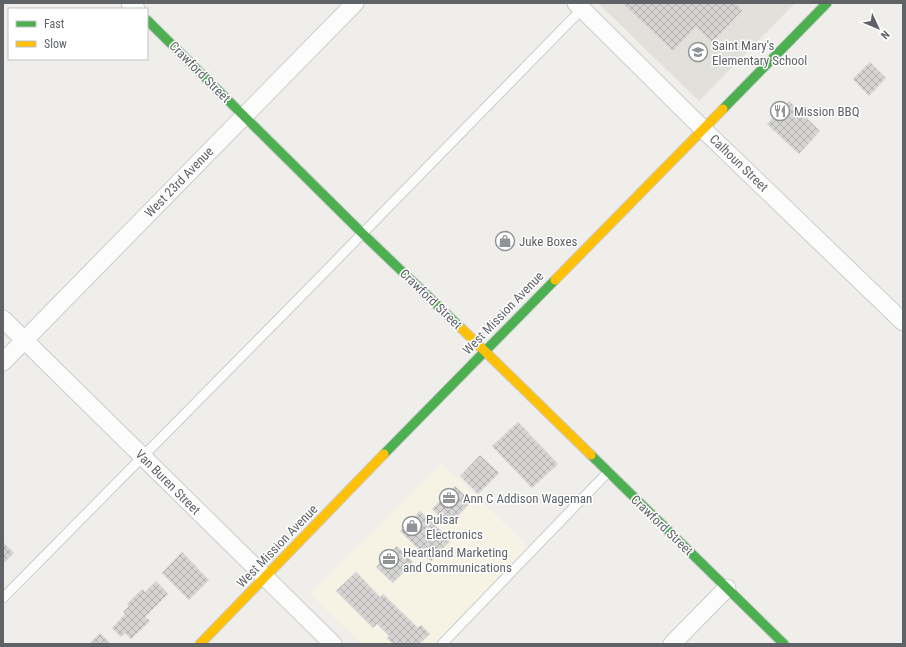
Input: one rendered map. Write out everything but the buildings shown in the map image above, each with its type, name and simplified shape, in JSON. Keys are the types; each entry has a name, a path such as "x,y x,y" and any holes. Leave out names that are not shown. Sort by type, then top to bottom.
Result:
{"main road":[{"name":"West Mission Avenue","path":"200,644 484,351 827,3"},
{"name":"Crawford Street","path":"148,21 363,234 784,644"}],"street":[{"name":"West 23rd Avenue","path":"3,362 355,3"},
{"name":"Calhoun Street","path":"579,6 703,129 903,322"},
{"name":"Van Buren Street","path":"3,319 333,644"},
{"path":"672,644 727,588"}],"lane":[{"path":"3,598 363,234 579,6"},
{"path":"442,644 608,472"}],"shaded area":[{"name":"Saint Mary's Elementary School","path":"598,3 795,3 699,101"},
{"path":"442,463 532,551 442,644 361,644 310,594"}],"traffic: fast":[{"path":"723,109 827,3"},
{"path":"148,21 363,234 461,328"},
{"path":"384,454 555,280"},
{"path":"591,455 784,644"}],"traffic: slow":[{"path":"555,280 723,109"},
{"path":"461,328 591,455"},
{"path":"200,644 384,454"}],"place":[{"name":"Saint Mary's Elementary School","path":"698,52"},
{"name":"Mission BBQ","path":"780,111"},
{"name":"Juke Boxes","path":"505,241"},
{"name":"Ann C Addison Wageman","path":"449,498"},
{"name":"Pulsar Electronics","path":"412,526"},
{"name":"Heartland Marketing and Communications","path":"389,559"}]}
